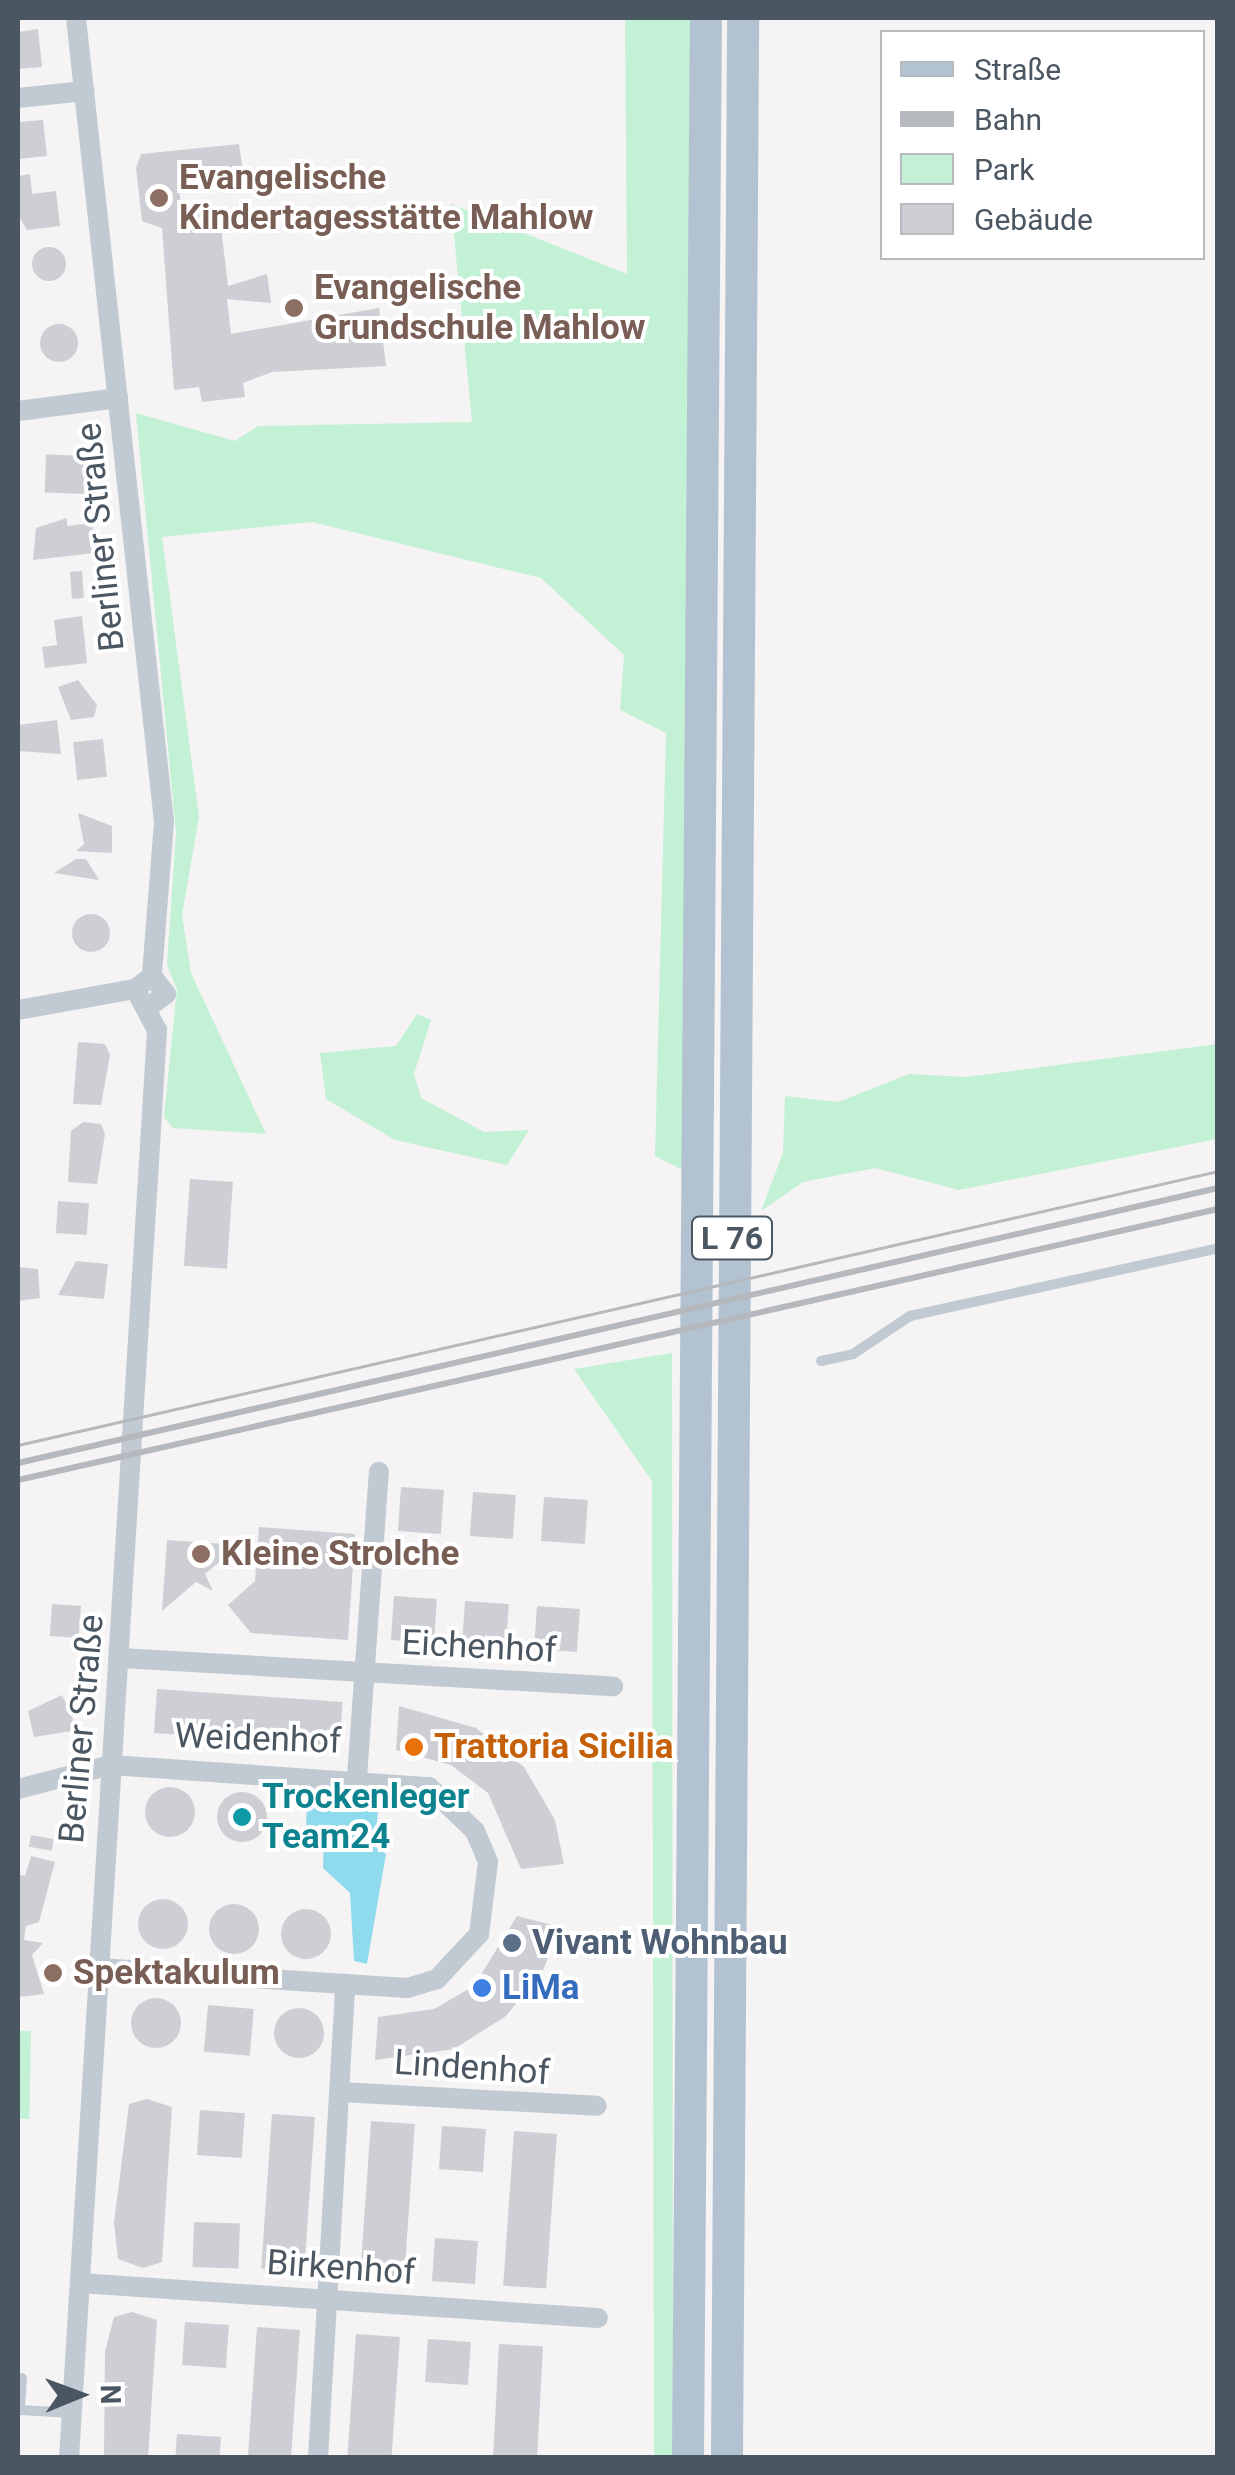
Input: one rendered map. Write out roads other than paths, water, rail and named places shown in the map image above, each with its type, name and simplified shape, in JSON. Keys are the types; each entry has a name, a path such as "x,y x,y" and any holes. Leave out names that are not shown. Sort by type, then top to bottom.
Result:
{"main road":[{"name":"L 76","path":"688,2458 706,18"},
{"name":"L 76","path":"727,2458 743,18"}],"street":[{"name":"Berliner Straße","path":"69,2458 95,1968 121,1658 157,1030 144,982 164,822 76,18"},
{"path":"18,98 85,92"},
{"path":"18,410 118,398"},
{"path":"18,1010 144,982"},
{"name":"Eichenhof","path":"379,1472 364,1674 613,1686"},
{"name":"Weidenhof","path":"18,1789 111,1765 356,1778 364,1674 121,1658"},
{"path":"95,1968 407,1988 437,1978 479,1934 488,1897 488,1862 456,1806 429,1787 356,1778"},
{"path":"318,2458 345,1984"},
{"name":"Lindenhof","path":"341,2092 598,2106"},
{"name":"Birkenhof","path":"80,2283 598,2318"}],"lane":[{"path":"820,1360 853,1354 910,1316 1218,1248"},
{"path":"22,2378 20,2410 72,2413"}],"water":[{"path":"307,1799 378,1803 377,1830 366,1840 386,1854 367,1964 354,1961 350,1893 323,1868 324,1831 306,1828"}],"tram line":[{"path":"18,1445 1218,1171"}],"railway":[{"path":"18,1463 1218,1188"},
{"path":"18,1480 1218,1209"}],"place":[{"name":"Evangelische Kindertagesstätte Mahlow","path":"159,198"},
{"name":"Evangelische Grundschule Mahlow","path":"294,308"},
{"name":"Kleine Strolche","path":"201,1554"},
{"name":"Trattoria Sicilia","path":"414,1747"},
{"name":"Trockenleger Team24","path":"242,1817"},
{"name":"Vivant Wohnbau","path":"512,1943"},
{"name":"Spektakulum","path":"53,1973"},
{"name":"LiMa","path":"482,1988"}]}
